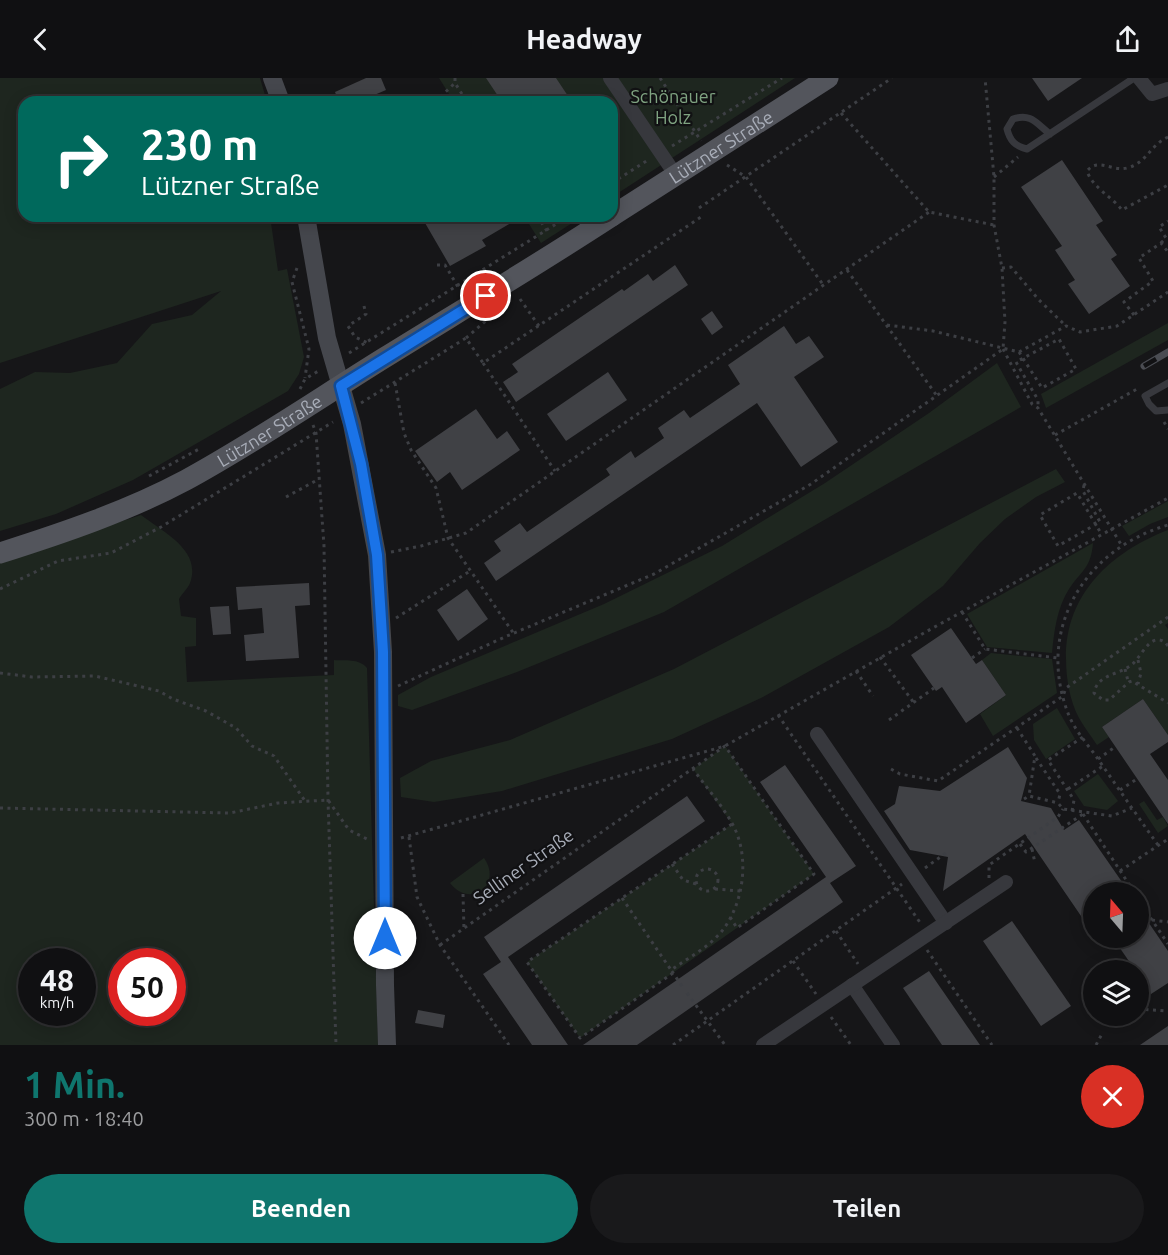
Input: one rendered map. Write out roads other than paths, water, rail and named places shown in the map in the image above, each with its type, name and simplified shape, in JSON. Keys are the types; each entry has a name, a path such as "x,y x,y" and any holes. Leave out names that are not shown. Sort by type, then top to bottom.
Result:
{"main road":[{"path":"272,78 279,96"},
{"name":"Lützner Straße","path":"618,212 828,78"},
{"path":"307,222 329,351 341,386 361,464 377,555 383,693 387,1045"},
{"name":"Lützner Straße","path":"0,553 58,534 139,502 184,481 228,456 602,222"}],"street":[{"path":"610,78 675,174"},
{"path":"1139,78 1152,94 1168,89"},
{"path":"817,734 946,923"},
{"path":"763,1045 1006,882"},
{"path":"852,985 893,1045"}],"lane":[{"path":"1050,134 1032,118 1023,116 1013,119 1007,129 1017,147 1027,149 1050,134 1134,78"},
{"path":"1168,383 1145,396 1156,411 1168,410"}],"railway":[{"path":"1144,366 1168,352"}],"park label":[{"name":"Schönauer Holz","path":"673,106"}]}
